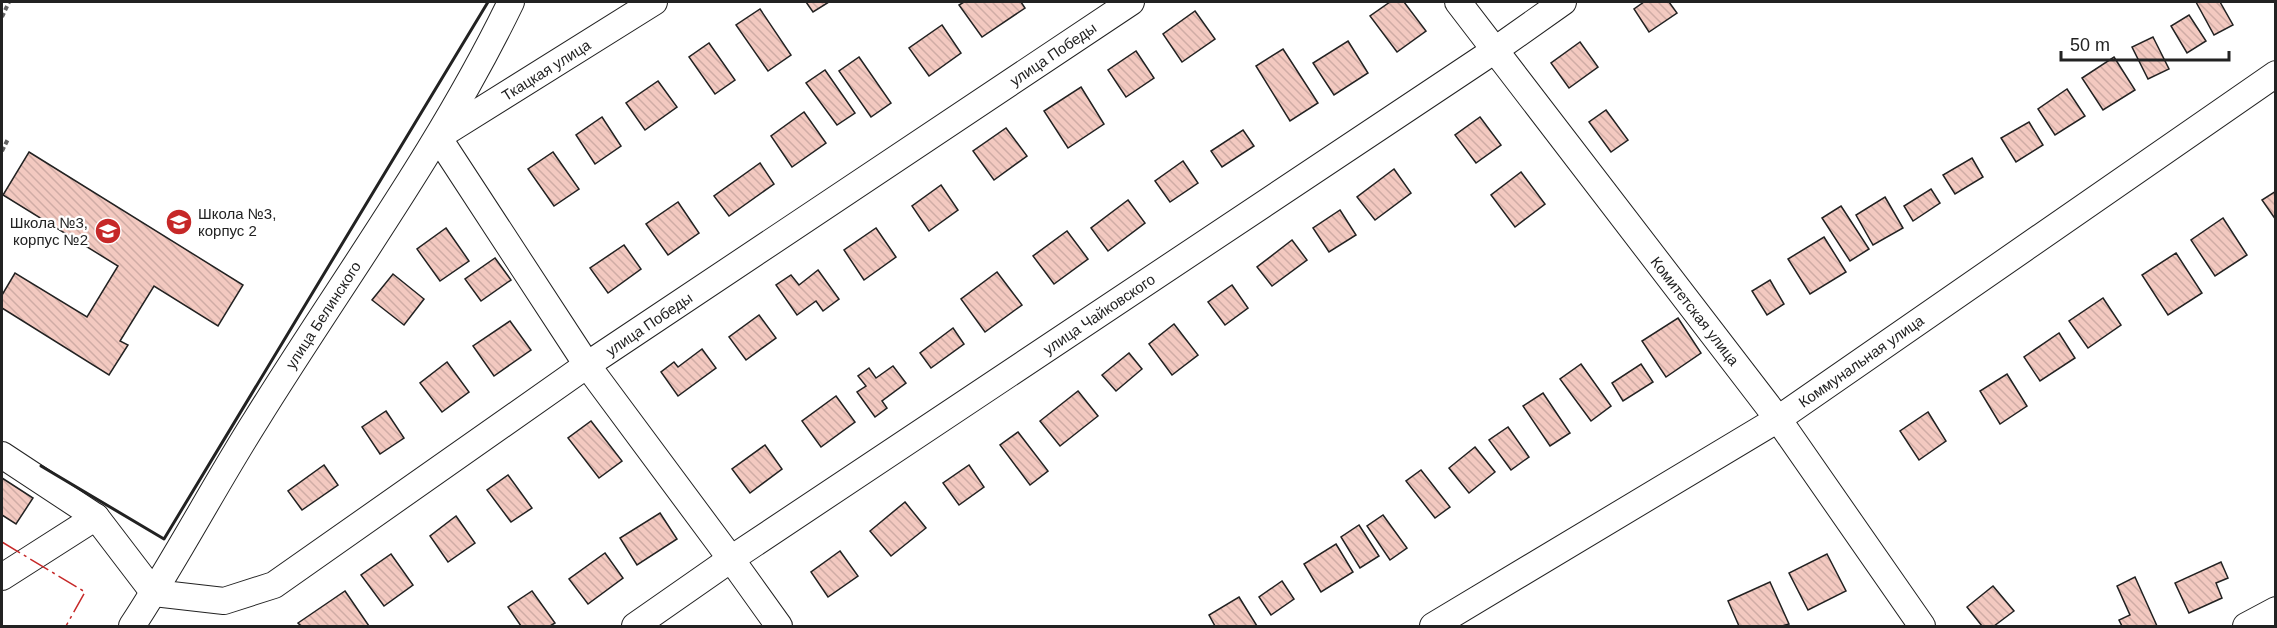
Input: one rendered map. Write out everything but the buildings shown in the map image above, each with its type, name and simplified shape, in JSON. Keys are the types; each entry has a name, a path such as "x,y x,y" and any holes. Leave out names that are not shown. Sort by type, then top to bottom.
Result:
{"street":[{"name":"улица Белинского","path":"132,627 154,594 255,421 438,137 512,2"},
{"name":"Ткацкая улица","path":"438,137 654,2"},
{"name":"улица Победы","path":"154,594 224,601 274,585 588,365 1131,2"},
{"name":"Комитетская улица","path":"1458,2 1778,419 1922,627"},
{"name":"улица Чайковского","path":"635,627 731,559 1563,2"},
{"name":"Коммунальная улица","path":"1433,627 1778,419 2276,74"},
{"path":"438,137 588,365 779,627"},
{"path":"2,455 96,517 154,594"},
{"path":"2,577 96,517"},
{"path":"2246,627 2276,610"}],"path":[{"path":"2,17 9,2"},
{"path":"2,151 8,139"}],"wall":[{"path":"41,466 164,539 488,2"}],"power":[{"path":"2,542 85,592 66,626"}],"place":[{"name":"Школа №3, корпус 2","path":"179,222"},
{"name":"Школа №3, корпус №2","path":"108,231"}]}
